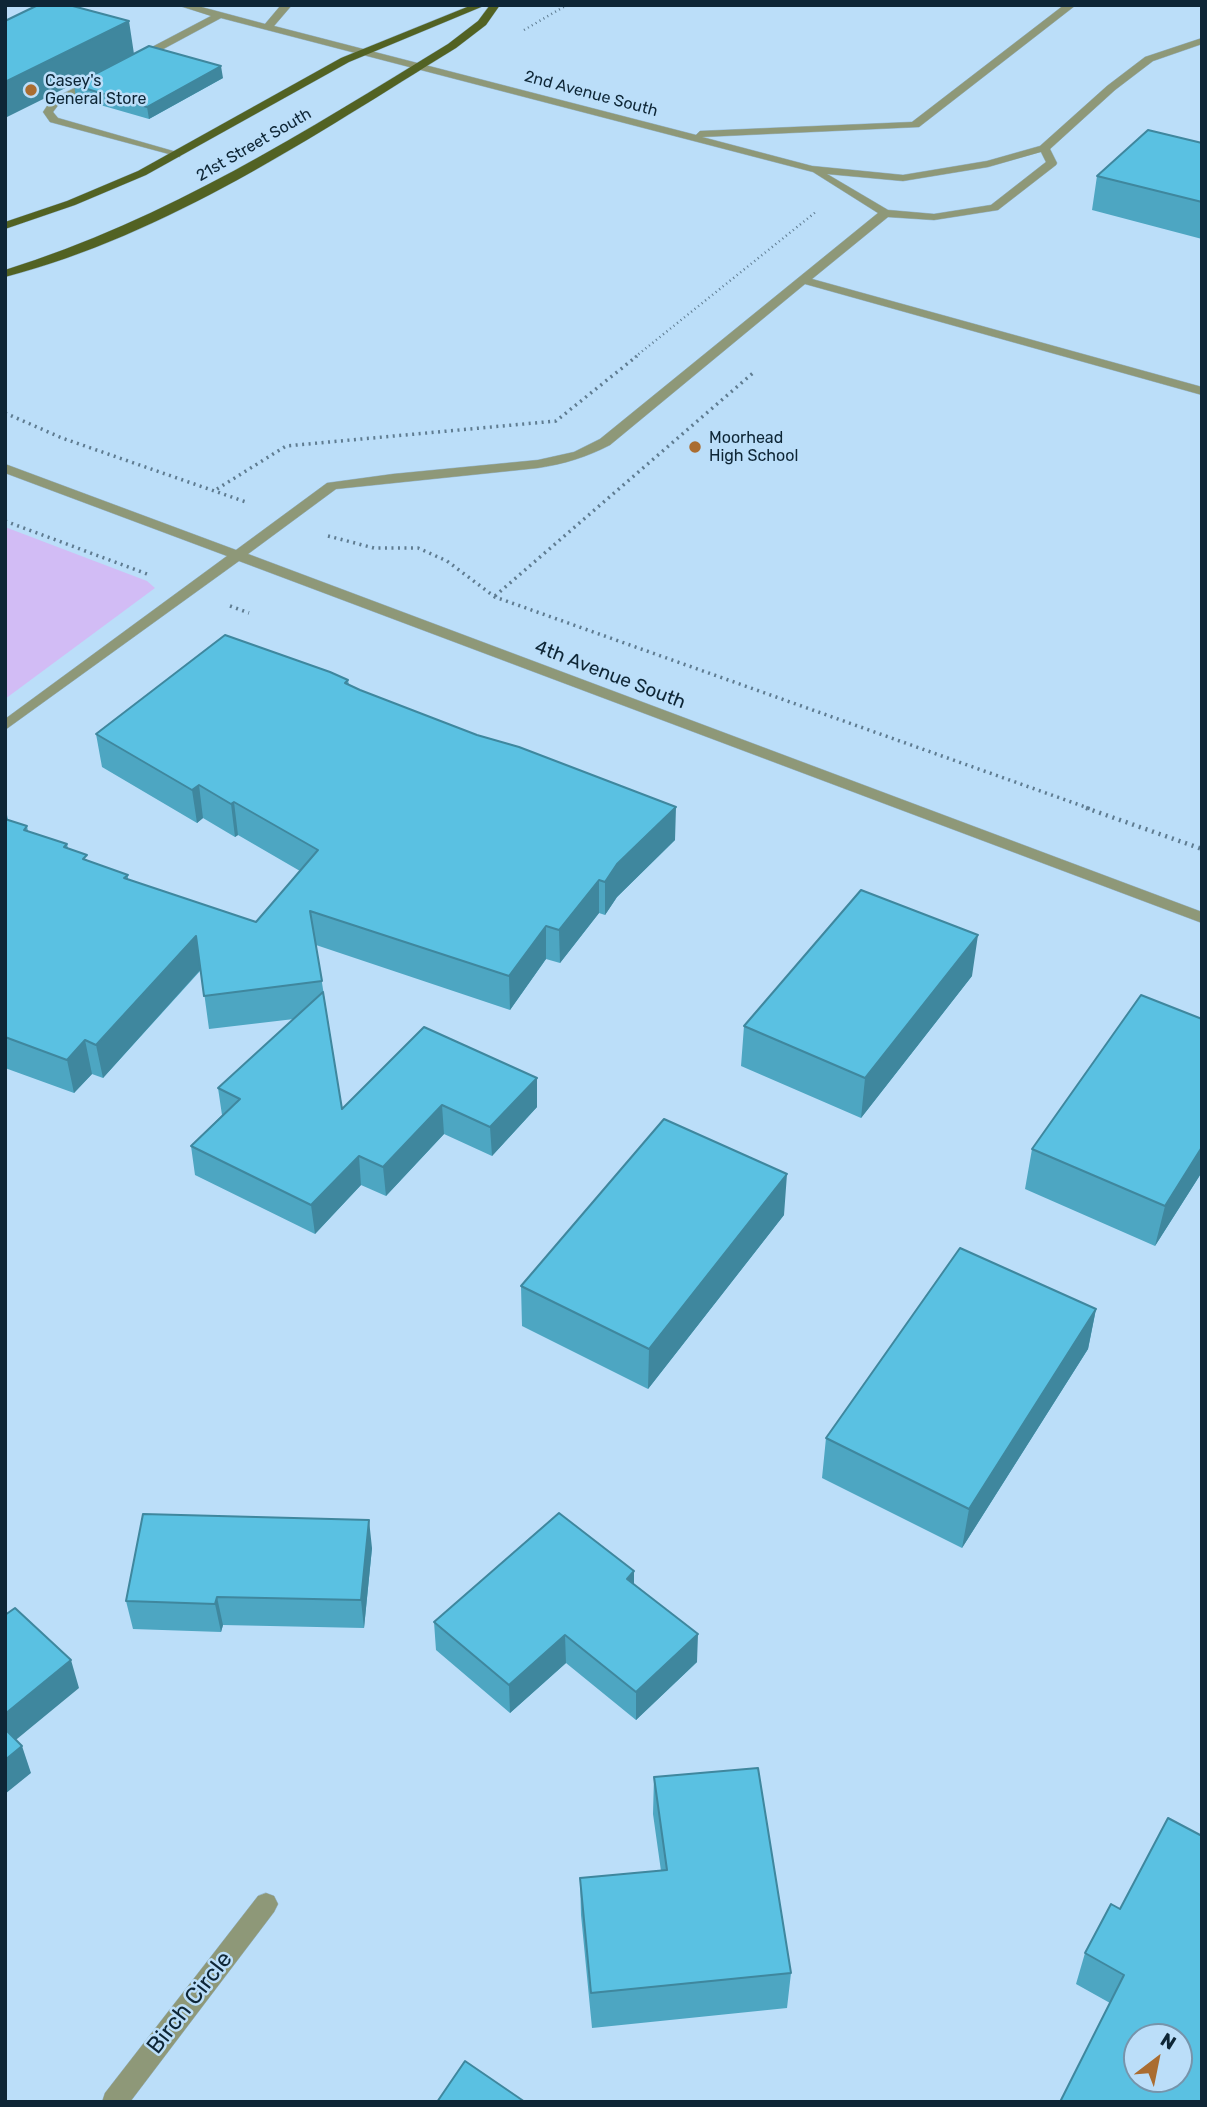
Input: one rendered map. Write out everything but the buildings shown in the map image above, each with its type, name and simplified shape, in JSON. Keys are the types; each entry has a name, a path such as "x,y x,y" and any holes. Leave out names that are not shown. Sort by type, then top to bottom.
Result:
{"main road":[{"name":"21st Street South","path":"5,226 71,203 176,155 361,52 481,5"},
{"name":"21st Street South","path":"5,274 94,243 240,174 419,66 482,23 495,5"}],"street":[{"name":"2nd Avenue South","path":"182,5 812,169"},
{"path":"267,28 287,5"},
{"path":"682,135 915,125 1072,5"},
{"path":"126,65 220,15"},
{"path":"812,169 904,178 988,164 1044,148 1111,88 1149,59 1202,41"},
{"path":"102,78 55,102 48,112 54,120 176,155"},
{"path":"812,169 885,213 934,217 994,208 1052,163 1044,148"},
{"path":"5,726 332,486 373,478 549,463 585,454 605,442 885,213"},
{"path":"802,280 1202,391"},
{"name":"4th Avenue South","path":"5,468 1202,918"},
{"name":"Birch Circle","path":"114,2102 266,1904"}],"path":[{"path":"520,32 567,5"},
{"path":"216,490 286,446 555,421 817,211 815,200"},
{"path":"763,365 495,597 1202,849"},
{"path":"5,522 249,613"}],"shaded area":[{"path":"5,527 147,581 155,588 5,699"}],"place":[{"name":"Casey's General Store","path":"31,90"},
{"name":"Moorhead High School","path":"695,447"}]}
